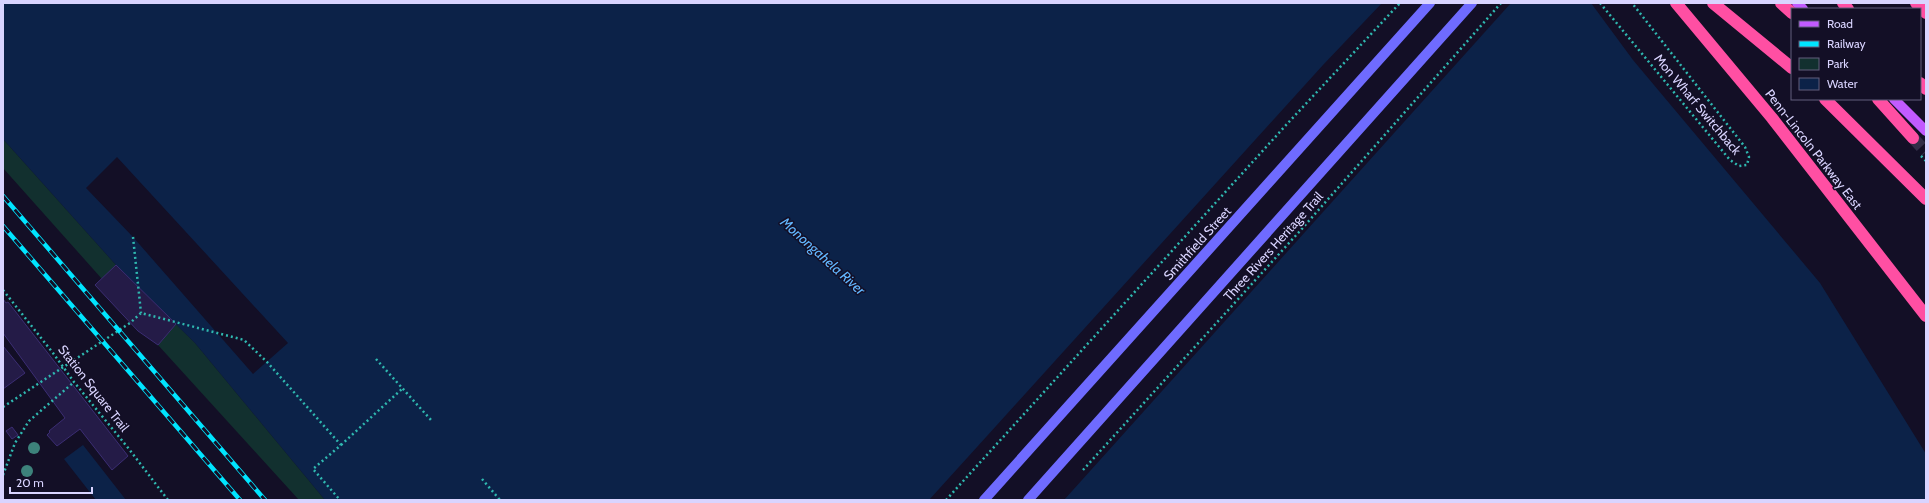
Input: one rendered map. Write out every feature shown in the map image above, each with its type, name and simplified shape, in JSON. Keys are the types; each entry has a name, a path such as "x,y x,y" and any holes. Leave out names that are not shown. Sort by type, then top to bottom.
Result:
{"highway":[{"name":"Penn-Lincoln Parkway East","path":"1676,3 1772,118 1926,316"},
{"path":"1713,3 1791,67"},
{"path":"1782,3 1791,12"},
{"path":"1916,3 1926,13"},
{"path":"1826,100 1926,199"},
{"path":"1879,100 1913,138"}],"main road":[{"name":"Smithfield Street","path":"984,500 1430,3"},
{"path":"1028,500 1472,3"},
{"path":"1895,100 1924,130"}],"path":[{"path":"946,500 1276,136 1400,3"},
{"name":"Three Rivers Heritage Trail","path":"1082,472 1309,221 1501,3"},
{"name":"Mon Wharf Switchback","path":"1600,3 1730,160 1739,166 1747,165 1750,157 1745,147 1632,3"},
{"path":"133,237 141,313"},
{"name":"Station Square Trail","path":"3,290 168,500"},
{"path":"3,407 130,323 141,313"},
{"path":"141,313 244,340 267,362 341,445"},
{"path":"376,359 431,420"},
{"path":"3,475 15,443 30,421 74,382"},
{"path":"340,500 313,469 403,388"},
{"path":"482,479 500,500"}],"green space":[{"path":"3,139 116,265 102,279 3,168"},
{"path":"176,324 195,343 325,500 299,500 158,345"}],"water":[{"name":"Monongahela River","path":"3,3 1591,3 1633,60 1820,283 1926,454 1926,500 325,500 195,343 116,265 3,139"},
{"path":"83,445 126,500 96,500 64,459"}],"pier":[{"path":"1382,3 1511,3 1064,500 929,500 1323,65"},
{"path":"117,157 288,343 253,374 133,237 86,188"}],"building":[{"path":"116,265 176,324 158,345 138,331 95,285"},
{"path":"3,299 6,303 8,302 128,456 112,470 80,429 57,446 47,435 50,432 49,431 65,418 3,333"},
{"path":"3,346 25,373 3,389"},
{"path":"12,427 18,435 12,439 6,431"}],"tunnel":[{"path":"1913,138 1926,152"}],"railway":[{"path":"3,196 265,500"},
{"path":"3,226 240,500"}]}
